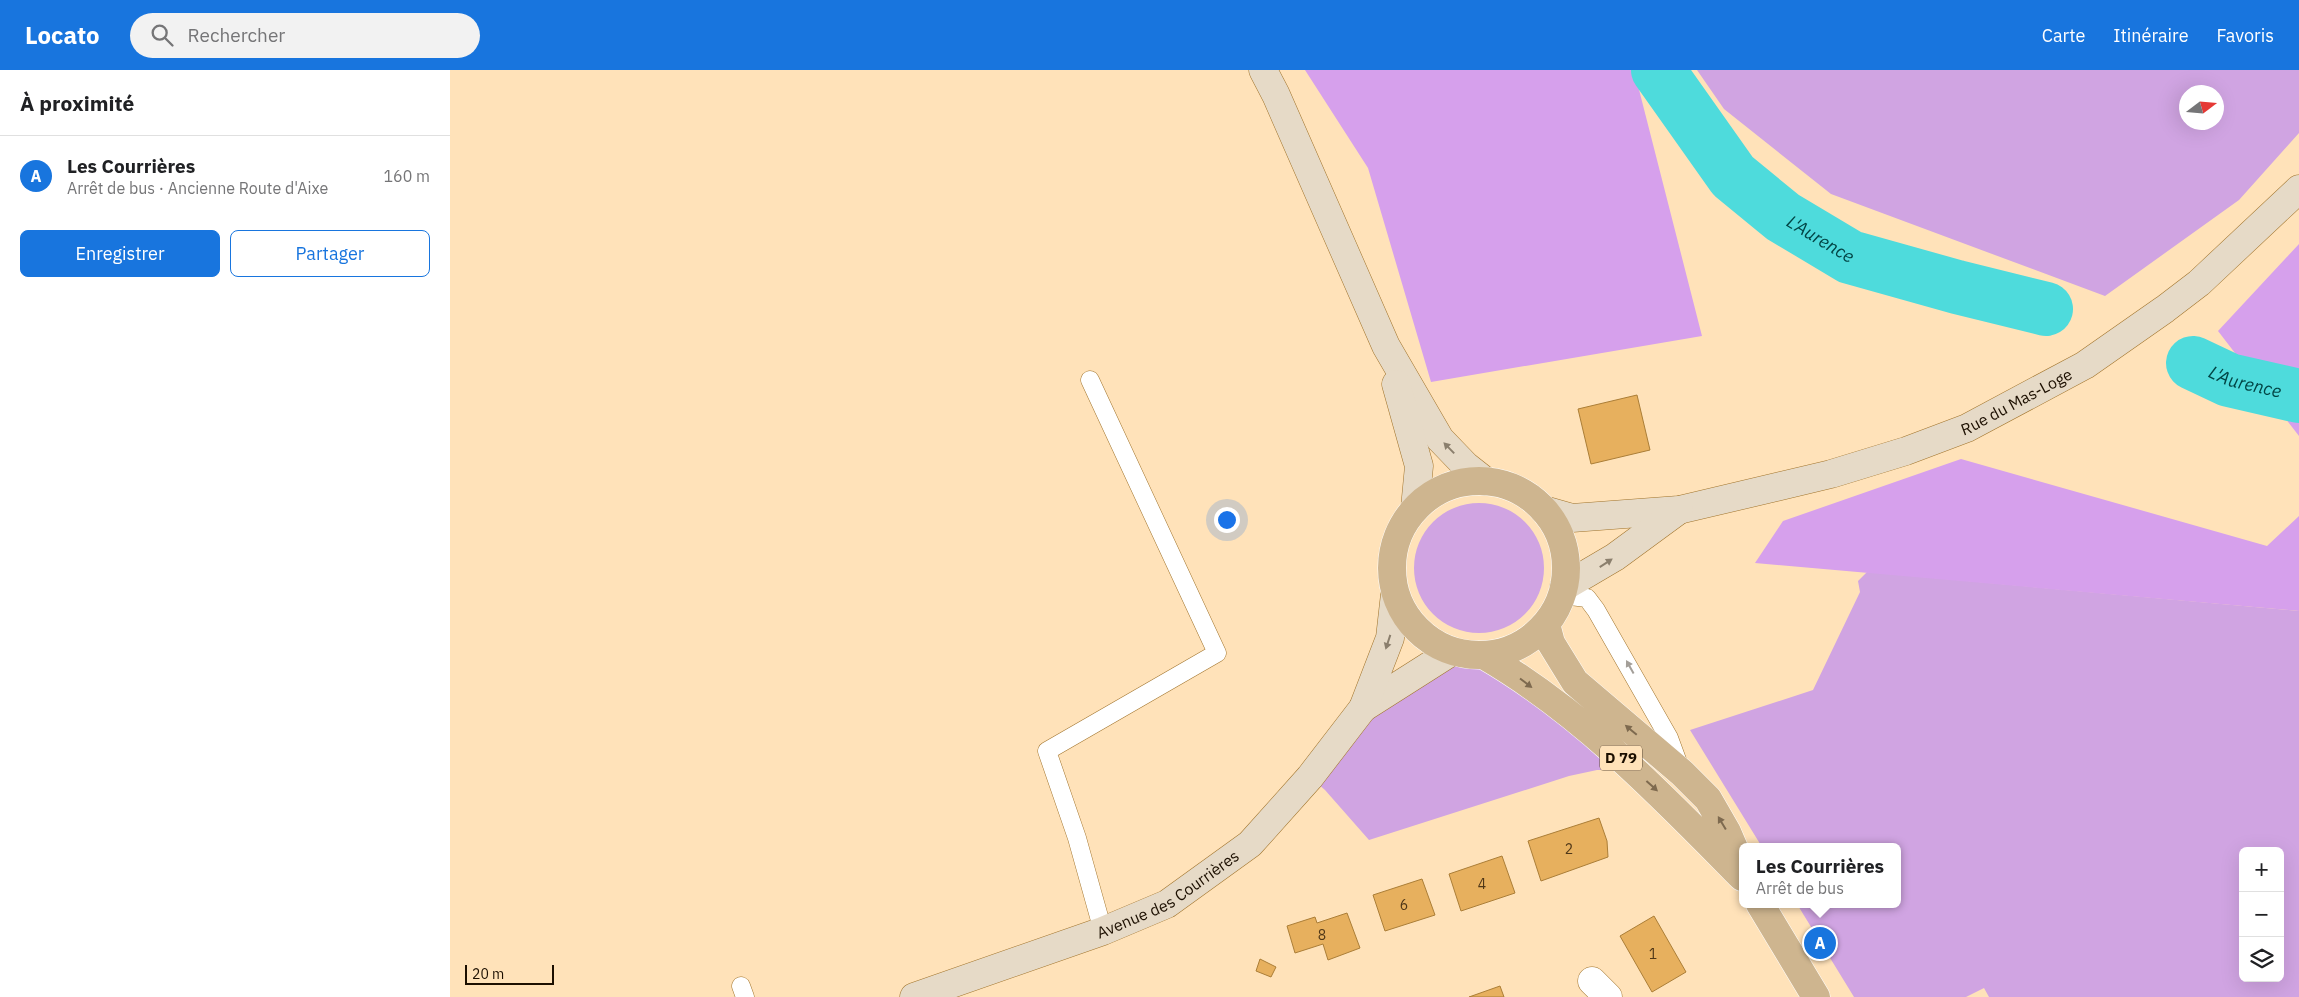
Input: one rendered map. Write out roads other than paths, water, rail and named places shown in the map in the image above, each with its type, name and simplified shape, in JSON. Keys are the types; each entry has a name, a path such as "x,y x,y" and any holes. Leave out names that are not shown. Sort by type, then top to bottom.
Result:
{"main road":[{"path":"1263,70 1276,95 1386,346 1440,439 1466,466 1485,481"},
{"name":"Rue du Mas-Loge","path":"1544,510 1572,518 1679,510 1832,474 1906,451 1967,428 2027,398 2085,365 2165,310 2213,270 2299,189"},
{"path":"1386,346 1419,466 1415,508"},
{"path":"1485,481 1527,495 1544,510 1556,527 1563,546 1566,566 1563,591 1555,610 1546,624 1530,639 1511,650 1485,656 1452,652 1427,639 1407,619 1395,594 1391,571 1393,548 1402,526 1415,508 1435,492 1459,483 1485,481"},
{"name":"Rue du Mas-Loge","path":"1563,591 1679,510"},
{"name":"Avenue des Courrières","path":"916,997 1103,931 1167,904 1250,844 1310,777 1363,708 1390,638 1395,594"},
{"name":"D 79","path":"1546,624 1551,643 1559,659 1575,682 1682,773 1708,799 1727,832 1739,860"},
{"name":"Avenue des Courrières","path":"1363,708 1452,652"},
{"name":"D 79","path":"1485,656 1510,671 1606,744 1657,790 1739,874"},
{"path":"1762,908 1816,997"}],"lane":[{"path":"1090,380 1217,653 1047,752 1077,838 1103,931"},
{"path":"1563,591 1587,598 1596,610 1669,738 1682,773"}],"waterway":[{"name":"L'Aurence","path":"1658,70 1733,176 1783,217 1850,257 1957,287 2046,309"},
{"name":"L'Aurence","path":"2193,363 2229,380 2299,396"}],"place":[{"name":"Les Courrières","path":"1820,943"}]}
